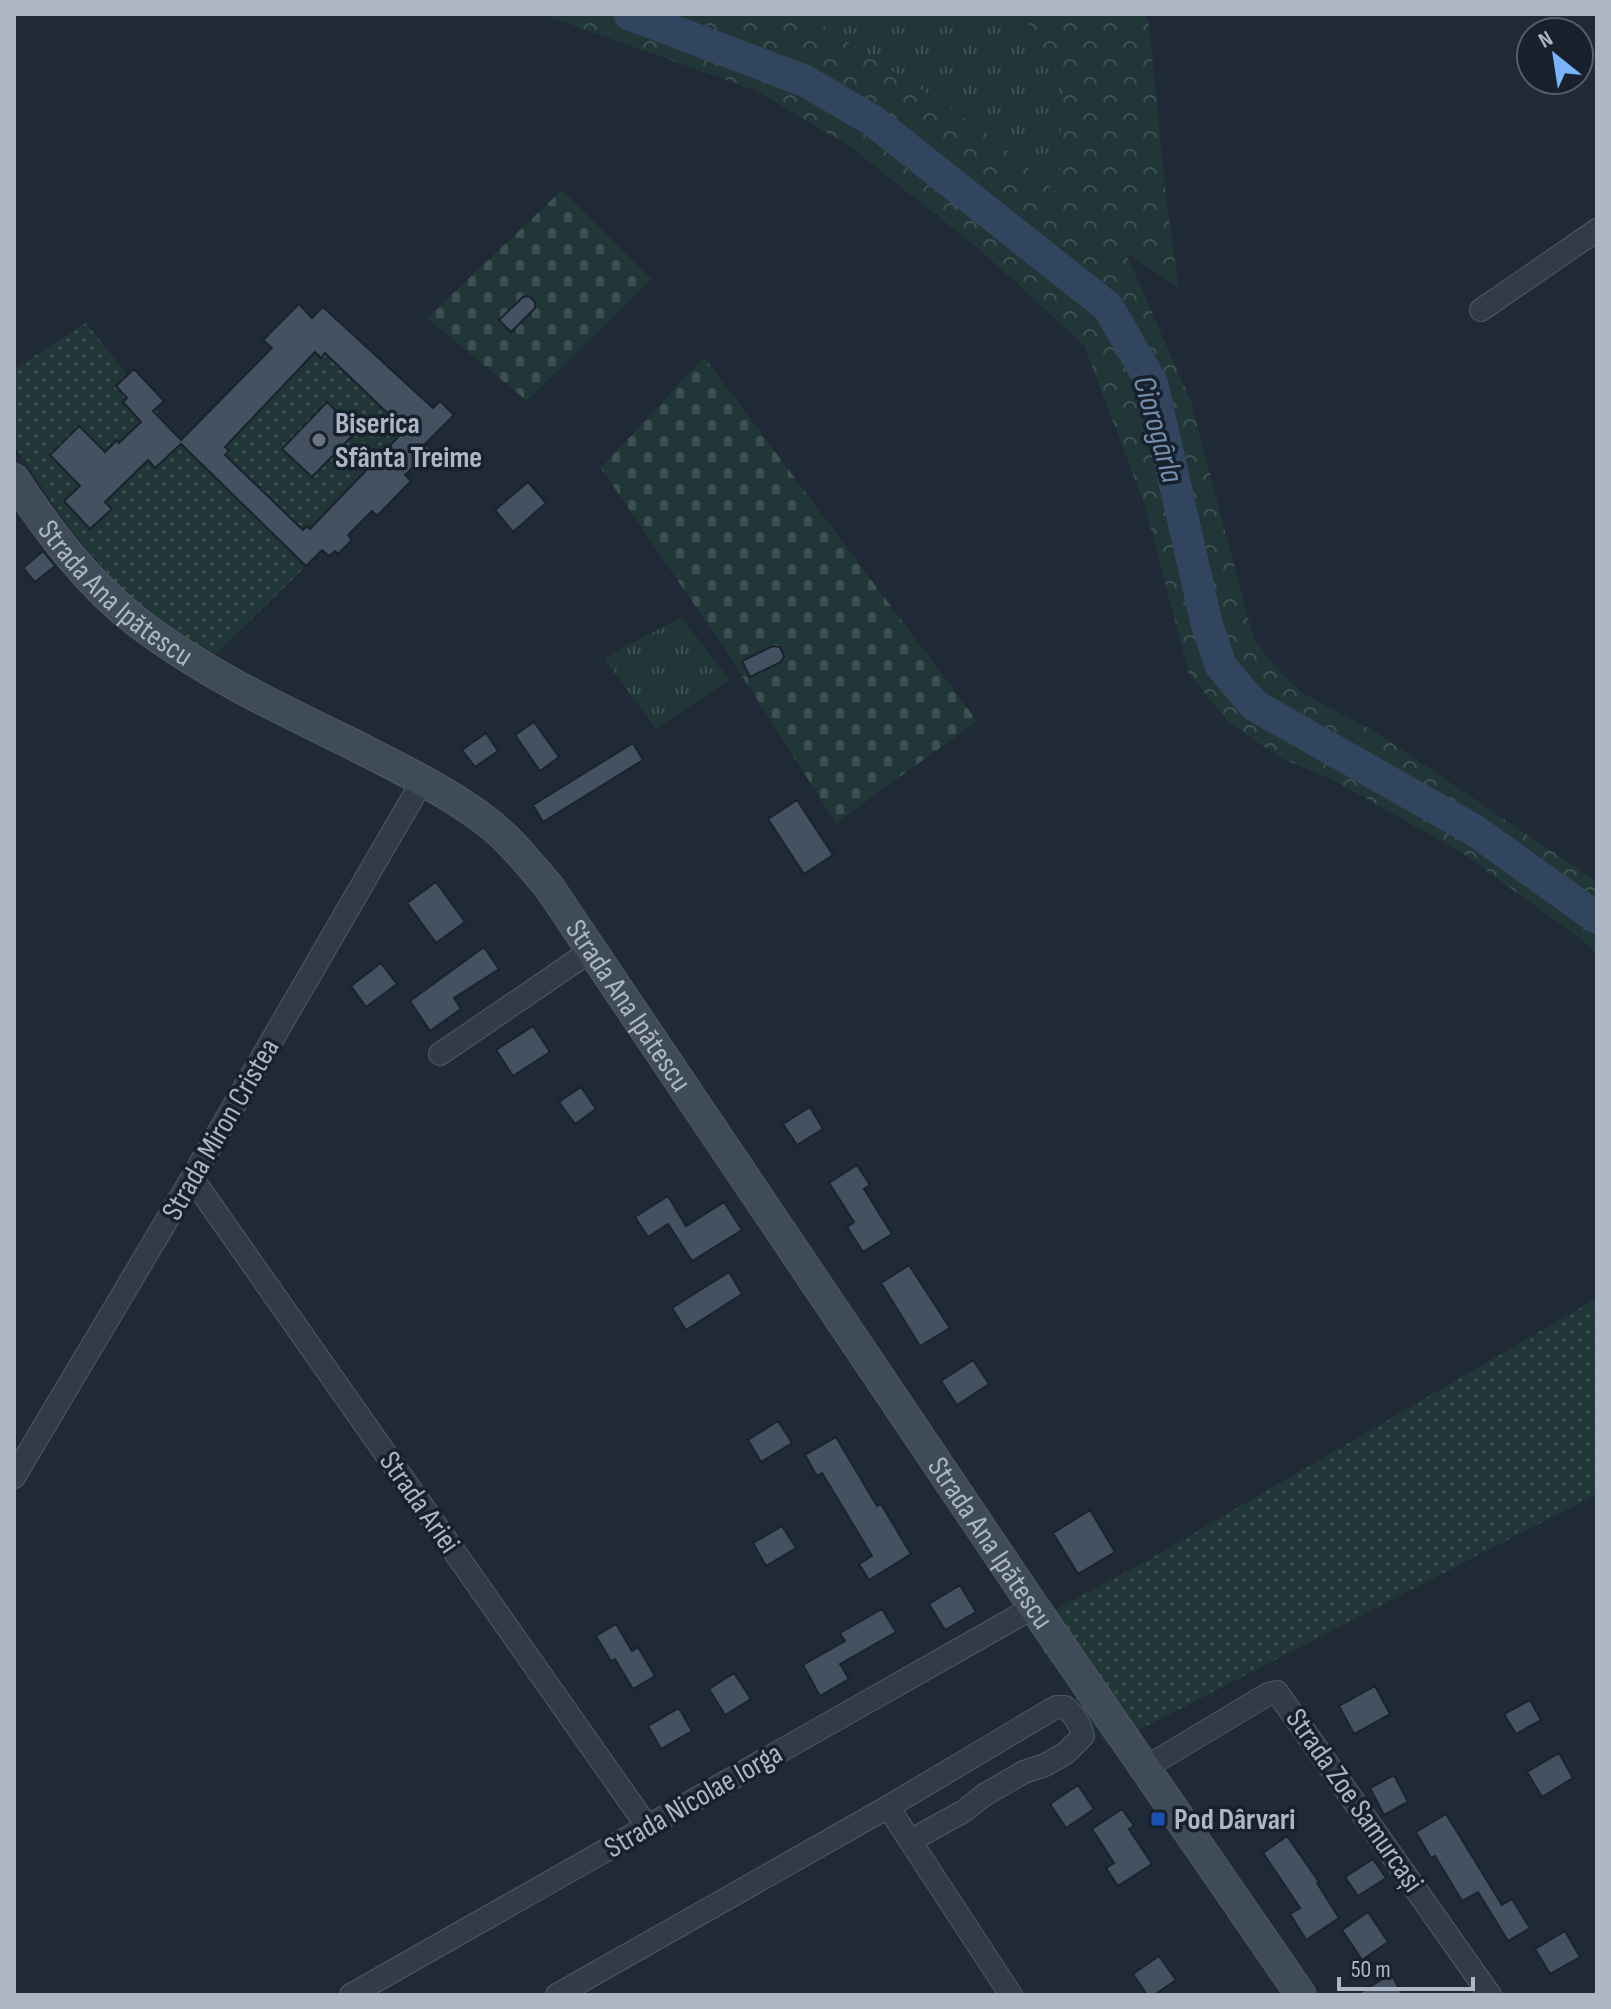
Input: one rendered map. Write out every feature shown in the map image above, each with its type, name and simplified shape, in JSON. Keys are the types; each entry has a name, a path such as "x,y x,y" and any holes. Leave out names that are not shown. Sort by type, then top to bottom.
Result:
{"main road":[{"name":"Strada Ana Ipătescu","path":"14,479 72,559 137,622 186,655 271,704 423,780 485,820 509,841 549,887 1034,1607 1095,1708 1145,1768 1301,1995"}],"street":[{"path":"1481,310 1597,230"},
{"name":"Strada Miron Cristea","path":"14,1477 423,780"},
{"path":"440,1054 592,950"},
{"name":"Strada Ariei","path":"192,1178 647,1826"},
{"name":"Strada Nicolae Iorga","path":"351,1995 1034,1607"},
{"name":"Strada Zoe Samurcași","path":"1145,1768 1268,1694 1277,1692 1490,1995"},
{"path":"557,1995 888,1807 1056,1707 1095,1708 1083,1736 1066,1753 1024,1772 910,1841"},
{"path":"888,1807 1011,1995"}],"green space":[{"path":"541,14 805,14 984,131 1059,194 1063,92 1024,14 1144,14 1149,25 1167,205 1179,288 1126,253 1191,402 1253,637 1273,665 1302,693 1372,730 1596,881 1597,959 1590,946 1462,853 1337,782 1281,758 1229,723 1189,674 1145,506 1084,345 979,249 851,147 755,90"},
{"path":"805,14 1024,14 1063,92 1059,195 984,131"},
{"path":"562,190 651,279 527,401 427,318"},
{"path":"86,323 189,452 306,566 215,655 160,624 128,597 70,529 14,445 14,369"},
{"path":"315,352 321,357 325,353 400,425 395,430 400,435 310,529 307,526 303,530 225,455 229,451 225,447"},
{"path":"704,357 977,721 836,823 730,657 601,468"},
{"path":"681,617 730,680 656,729 604,658"},
{"path":"1597,1298 1597,1494 1108,1746 1026,1625 1143,1563"}],"building":[{"path":"529,296 535,302 535,308 511,332 499,320 523,297"},
{"path":"299,304 312,318 323,307 433,408 440,401 454,415 425,444 431,449 405,475 411,481 377,516 372,511 348,535 352,540 338,554 335,551 329,556 322,550 306,566 181,444 155,468 148,460 105,502 112,509 90,529 64,501 80,486 50,455 79,426 105,452 141,422 123,402 127,398 116,386 134,369 164,401 153,411 181,440 272,348 263,340","holes":["315,352 321,358 325,353 400,425 395,430 400,435 310,529 307,526 303,530 225,455 229,451 225,447"]},
{"name":"Biserica Sfânta Treime","path":"327,402 357,431 312,477 282,449"},
{"path":"528,482 546,503 513,532 495,510"},
{"path":"43,551 55,566 35,582 23,568"},
{"path":"773,646 780,647 784,656 781,662 750,677 742,661"},
{"path":"534,722 559,757 540,771 515,735"},
{"path":"486,733 498,751 475,767 462,750"},
{"path":"633,743 643,760 543,822 533,805"},
{"path":"797,800 833,855 804,874 768,819"},
{"path":"436,882 465,922 436,943 407,903"},
{"path":"484,947 499,969 454,998 461,1009 430,1031 410,1001"},
{"path":"381,963 397,984 366,1007 351,986"},
{"path":"533,1026 550,1052 513,1076 496,1050"},
{"path":"581,1087 596,1109 575,1124 559,1102"},
{"path":"810,1107 823,1129 797,1145 783,1124"},
{"path":"857,1165 870,1185 864,1189 892,1234 863,1252 847,1227 854,1222 829,1183"},
{"path":"668,1196 686,1226 724,1202 742,1230 692,1261 668,1224 648,1237 635,1217"},
{"path":"909,1265 950,1328 920,1346 881,1283"},
{"path":"729,1272 742,1294 686,1330 672,1308"},
{"path":"973,1360 989,1384 957,1405 941,1381"},
{"path":"778,1421 792,1443 761,1462 748,1440"},
{"path":"836,1437 877,1506 881,1504 911,1554 869,1580 859,1564 872,1556 822,1473 817,1476 805,1455"},
{"path":"1090,1510 1115,1552 1078,1574 1053,1533"},
{"path":"782,1526 796,1548 766,1566 753,1543"},
{"path":"960,1585 976,1612 945,1630 929,1604"},
{"path":"882,1609 896,1632 840,1664 849,1679 820,1696 803,1665 845,1641 840,1633"},
{"path":"616,1624 632,1651 638,1647 655,1676 633,1689 615,1659 611,1661 596,1636"},
{"path":"734,1673 751,1699 725,1715 709,1689"},
{"path":"1375,1686 1390,1714 1354,1734 1339,1706"},
{"path":"1530,1700 1541,1720 1516,1734 1504,1714"},
{"path":"679,1708 692,1731 661,1749 648,1726"},
{"path":"1559,1753 1573,1778 1542,1797 1527,1772"},
{"path":"1394,1775 1408,1802 1384,1815 1370,1788"},
{"path":"1078,1785 1094,1809 1066,1828 1050,1804"},
{"path":"1122,1809 1134,1826 1129,1829 1152,1864 1118,1886 1106,1868 1114,1863 1092,1829"},
{"path":"1446,1814 1502,1905 1512,1899 1530,1928 1508,1941 1478,1892 1462,1901 1435,1856 1431,1858 1416,1832"},
{"path":"1287,1836 1339,1918 1306,1940 1290,1914 1300,1908 1263,1853"},
{"path":"1373,1859 1386,1878 1358,1896 1345,1877"},
{"path":"1368,1912 1388,1942 1362,1960 1342,1930"},
{"path":"1565,1931 1580,1957 1550,1974 1535,1949"},
{"path":"1159,1956 1176,1980 1154,1995 1147,1995 1133,1974"},
{"path":"1391,1974 1403,1995 1356,1995"}],"waterway":[{"name":"Ciorogârla","path":"629,14 805,81 872,120 1108,307 1152,383 1207,625 1221,666 1254,705 1474,830 1597,918"}],"place":[{"name":"Biserica Sfânta Treime","path":"319,440"},
{"name":"Pod Dârvari","path":"1158,1819"}]}
